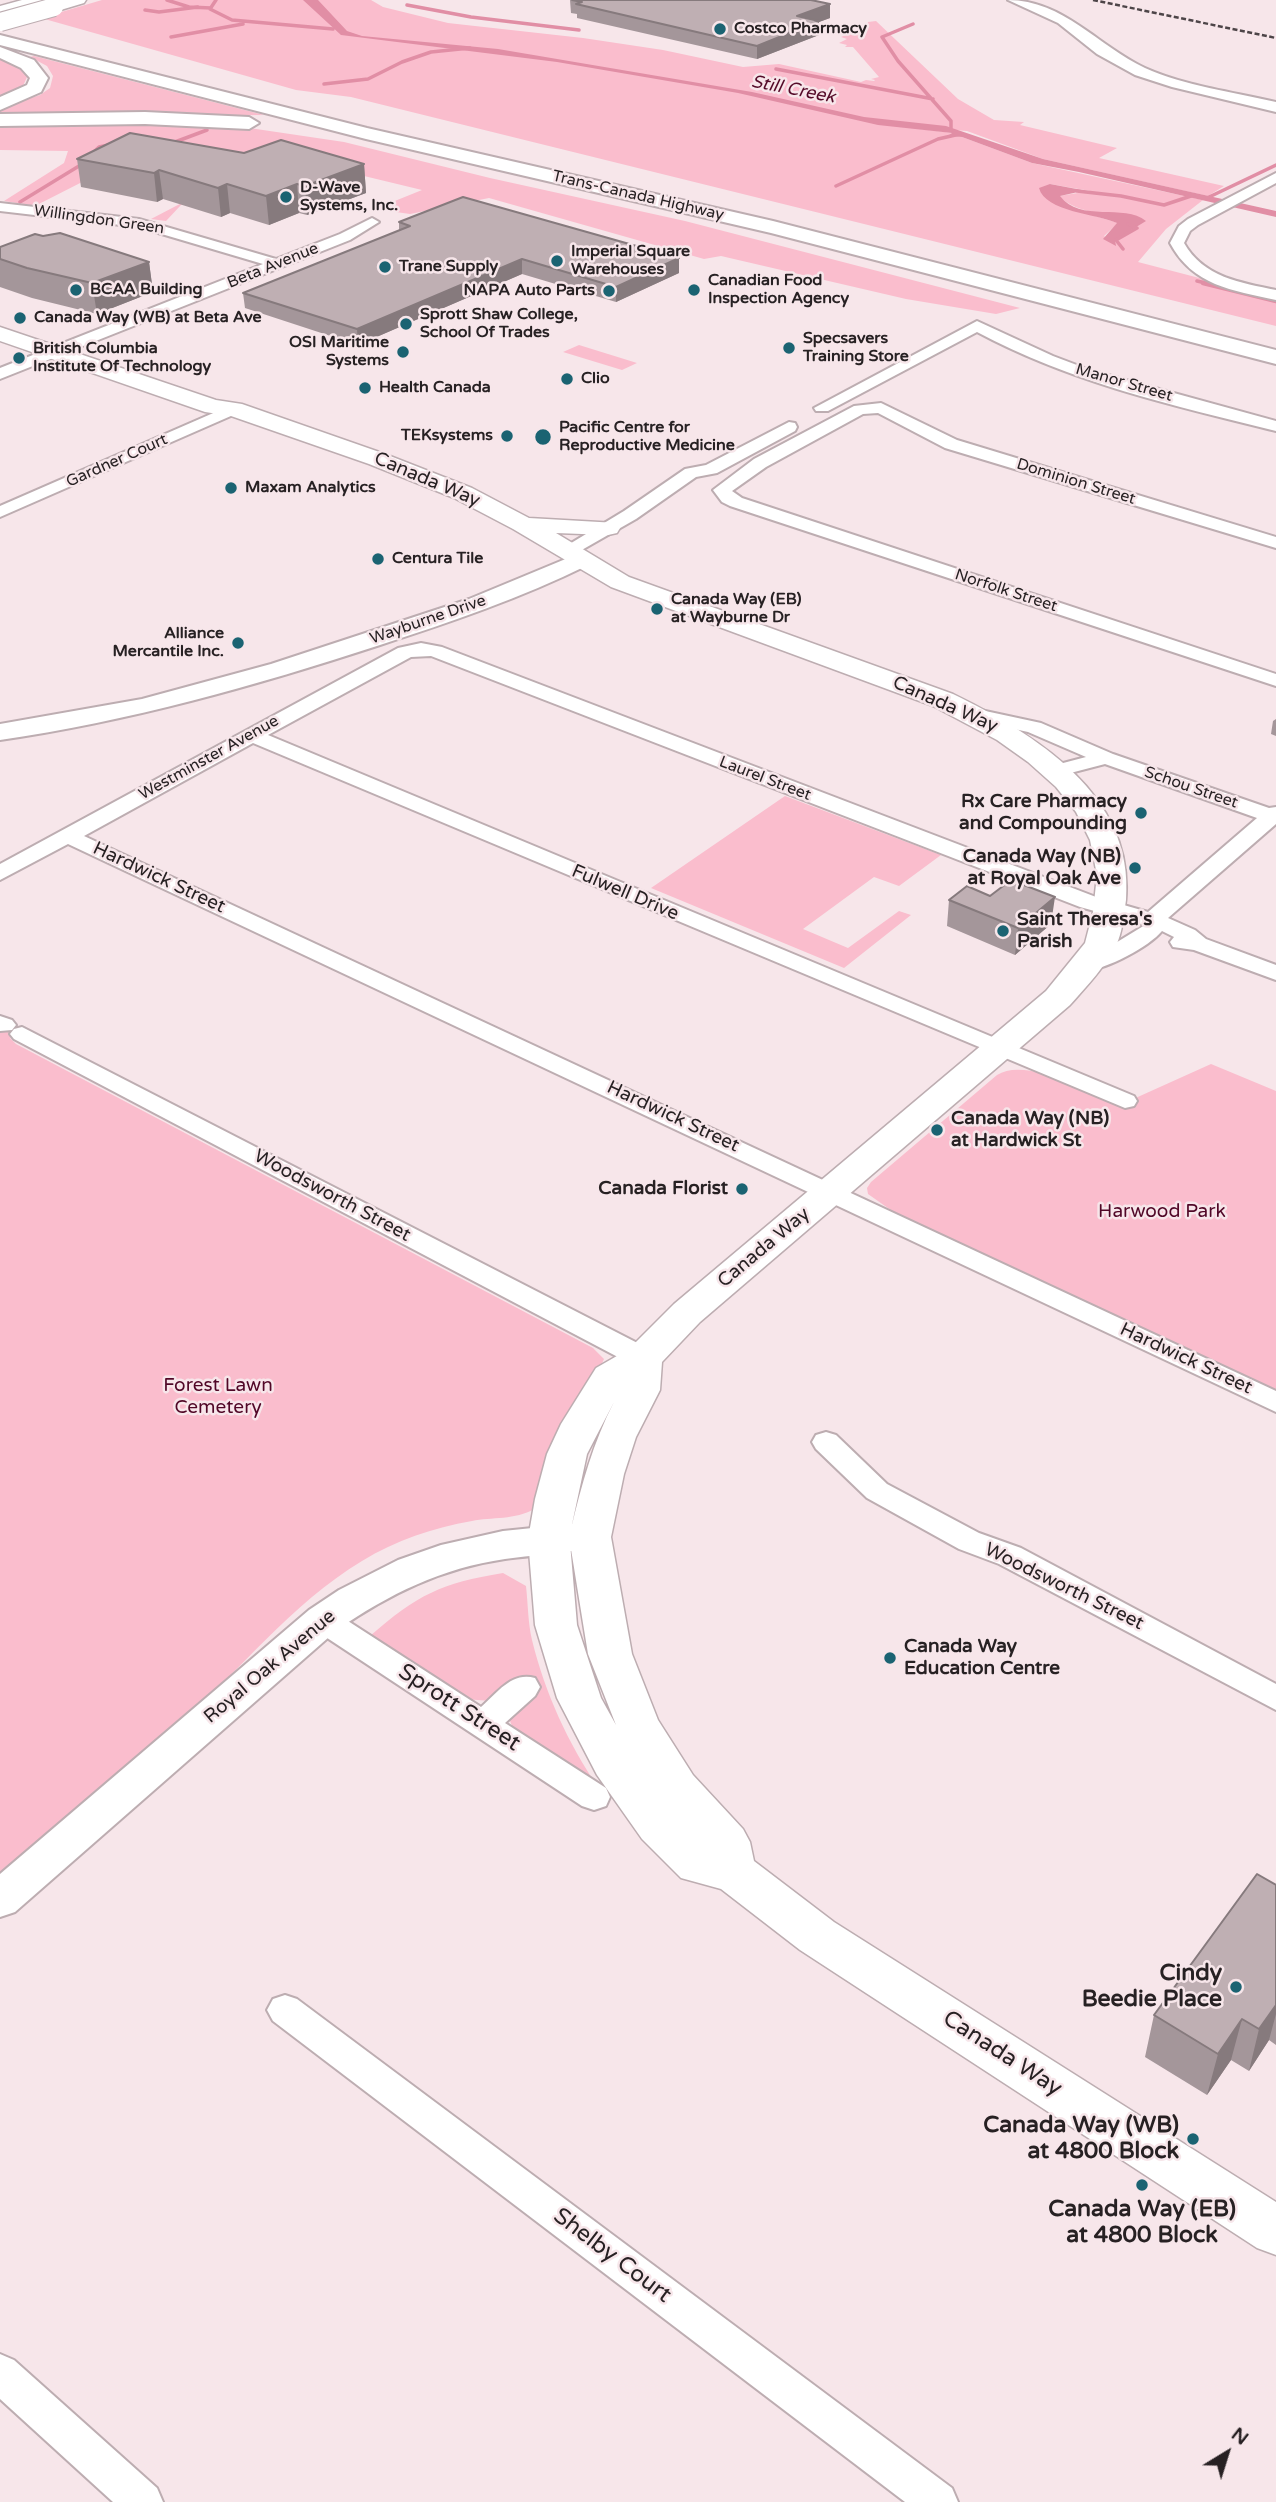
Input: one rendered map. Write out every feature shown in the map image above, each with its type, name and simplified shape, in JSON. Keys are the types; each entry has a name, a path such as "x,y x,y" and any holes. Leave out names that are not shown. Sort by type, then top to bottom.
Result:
{"highway":[{"path":"0,11 45,30"},
{"name":"Trans-Canada Highway","path":"0,22 45,30 314,104 935,250 1276,337"},
{"name":"Trans-Canada Highway","path":"0,40 250,104 1009,286 1276,357"},
{"path":"0,52 34,68 38,78 34,88 0,104"},
{"path":"276,92 314,104"},
{"path":"0,120 145,118 276,125 592,186"}],"main road":[{"path":"0,11 78,0"},
{"path":"0,22 42,3"},
{"name":"Canada Way","path":"0,321 63,349"},
{"name":"Canada Way","path":"0,334 63,349 229,400 234,409 422,475 522,524 620,582 912,688 976,715 1011,735 1055,771 1089,808 1107,843 1113,868 1114,894 1102,941 1086,965 1058,998 687,1313 643,1358 610,1377 581,1424 567,1454 555,1500 623,1691 638,1725 677,1788 727,1842 732,1871 817,1936 1276,2231"},
{"path":"522,524 608,528"}],"street":[{"path":"1016,0 1063,19 1102,51 1126,66 1178,84 1276,107"},
{"path":"1276,177 1184,229 1177,243 1198,269 1224,282 1276,296"},
{"name":"Willingdon Green","path":"0,207 139,223 277,264"},
{"name":"Beta Avenue","path":"63,349 358,232 372,222"},
{"name":"Wayburne Drive","path":"573,555 608,528 691,473 712,469 977,326"},
{"name":"Manor Street","path":"977,326 1017,347 1064,366 1276,426"},
{"path":"0,374 63,349"},
{"path":"736,502 728,498 722,490 743,474 860,409 881,408"},
{"name":"Dominion Street","path":"881,408 951,444 1276,543"},
{"name":"Gardner Court","path":"0,513 234,409"},
{"name":"Wayburne Drive","path":"0,732 113,707 344,635 573,555 639,527 710,478 712,469"},
{"name":"Norfolk Street","path":"736,502 1276,680"},
{"name":"Westminster Avenue","path":"0,873 405,652 421,649"},
{"name":"Laurel Street","path":"421,649 435,652 1152,925 1183,942 1198,944 1276,973"},
{"name":"Wayburne Drive","path":"0,718 113,707"},
{"name":"Schou Street","path":"976,715 1034,727 1106,758 1275,816"},
{"name":"Fulwell Drive","path":"251,735 1125,1101"},
{"path":"1055,771 1106,758"},
{"path":"1086,965 1117,952 1152,925 1275,816"},
{"name":"Hardwick Street","path":"68,836 831,1191 1276,1402"},
{"name":"Woodsworth Street","path":"8,1027 643,1358"},
{"name":"Woodsworth Street","path":"826,1442 877,1491 969,1541 1010,1556 1276,1698"},
{"name":"Royal Oak Avenue","path":"0,1899 323,1620 367,1591 401,1572 488,1546 570,1538"},
{"name":"Sprott Street","path":"323,1620 594,1797"},
{"path":"483,1724 524,1687"},
{"name":"Shelby Court","path":"285,2010 938,2502"},
{"path":"0,2373 142,2502"}],"green space":[{"path":"102,0 371,0 383,7 448,23 583,38 663,50 743,67 779,64 861,82 874,81 871,79 879,77 853,47 845,47 847,45 839,43 847,39 841,37 867,26 868,22 876,21 958,99 994,120 1024,122 1020,125 1117,148 1099,158 1224,186 1208,196 1043,159 967,131 888,125 953,133 949,136 962,137 1032,163 1203,200 1166,229 1138,262 1276,298 1276,326 351,97 296,90 41,18","holes":["1050,184 1090,191 1059,196 1071,205 1086,210 1117,213 1137,228 1115,240 1115,245 1104,236 1118,223 1056,204"]},
{"path":"30,57 264,115 0,117 0,108 40,95 50,88 53,76 47,66"},
{"path":"0,58 24,69 28,75 22,88 0,99"},
{"path":"98,123 236,126 344,142 490,178 685,221 1020,308 996,314 906,299 721,256 704,259 489,198 410,214 375,209 422,190 302,161 181,205 166,221 151,219 268,158 231,151 139,153 35,206 4,201 64,163 68,151 0,150 0,125"},
{"path":"579,345 637,363 622,370 563,352"},
{"path":"785,796 941,855 899,886 874,877 803,929 848,948 899,911 911,915 844,968 651,888"},
{"name":"Forest Lawn Cemetery","path":"0,1030 12,1033 10,1038 16,1044 593,1348 604,1359 534,1509 519,1515 429,1531 388,1547 336,1578 288,1618 200,1707 155,1748 0,1881"},
{"name":"Harwood Park","path":"1211,1064 1276,1091 1276,1394 895,1213 868,1194 867,1188 871,1182 997,1075 1009,1070 1024,1070 1058,1078 1120,1105"},
{"path":"503,1573 526,1586 531,1634 537,1660 567,1735 598,1787 515,1733 510,1721 513,1713 491,1701 464,1699 370,1636 402,1610 431,1593 463,1581"}],"shaded area":[{"path":"303,0 318,0 347,31 362,36 498,49 752,92 864,117 946,126 1043,159 1276,211 1276,217 1032,163 962,137 948,136 952,133 878,125 738,93 557,62 341,35"},
{"path":"1050,184 1098,193 1078,192 1060,196 1079,209 1126,213 1146,221 1115,240 1116,246 1103,239 1117,223 1051,202 1043,196 1039,188"}],"building":[{"path":"572,0 811,0 830,4 797,16 819,21 757,46 576,4 582,2"},
{"path":"130,133 244,153 281,140 364,164 305,186 297,184 266,196 227,184 218,188 159,170 154,173 77,159"},
{"path":"463,197 679,258 616,287 522,259 357,329 243,293 410,226 399,222"},
{"path":"60,233 149,262 92,283 0,259 0,247 35,234 43,236"},
{"path":"1011,880 1055,897 1018,928 949,900 967,886 990,896"},
{"name":"Cindy Beedie Place","path":"1257,1874 1276,1885 1276,2005 1259,2029 1242,2019 1218,2054 1154,2015"}],"waterway":[{"path":"167,0 196,7"},
{"path":"211,8 216,0"},
{"path":"407,5 471,17 579,30"},
{"path":"145,10 159,12 196,7"},
{"path":"196,7 211,8"},
{"path":"211,8 232,20 333,29"},
{"path":"171,37 243,24"},
{"path":"913,24 882,37 898,61 931,99"},
{"path":"324,84 368,79 402,62 431,52 470,48"},
{"name":"Still Creek","path":"776,69 931,99"},
{"path":"931,99 951,121 951,130"},
{"path":"167,142 175,142 207,130"},
{"path":"836,186 938,139 960,134"},
{"path":"20,202 79,166 99,147 113,144"},
{"path":"1207,198 1276,165"},
{"path":"1077,191 1164,205 1194,195"},
{"path":"1123,249 1116,240 1137,228 1128,224"},
{"path":"1197,281 1210,284"},
{"path":"1203,283 1276,301"}],"railway":[{"path":"1093,0 1276,38"}],"place":[{"name":"Costco Pharmacy","path":"720,29"},
{"name":"D-Wave Systems, Inc.","path":"286,197"},
{"name":"Imperial Square Warehouses","path":"557,261"},
{"name":"Trane Supply","path":"385,267"},
{"name":"BCAA Building","path":"76,290"},
{"name":"Canadian Food Inspection Agency","path":"694,290"},
{"name":"NAPA Auto Parts","path":"609,291"},
{"name":"Canada Way (WB) at Beta Ave","path":"20,318"},
{"name":"Sprott Shaw College, School Of Trades","path":"406,324"},
{"name":"Specsavers Training Store","path":"789,348"},
{"name":"OSI Maritime Systems","path":"403,352"},
{"name":"British Columbia Institute Of Technology","path":"19,358"},
{"name":"Clio","path":"567,379"},
{"name":"Health Canada","path":"365,388"},
{"name":"TEKsystems","path":"507,436"},
{"name":"Pacific Centre for Reproductive Medicine","path":"543,437"},
{"name":"Maxam Analytics","path":"231,488"},
{"name":"Centura Tile","path":"378,559"},
{"name":"Canada Way (EB) at Wayburne Dr","path":"657,609"},
{"name":"Alliance Mercantile Inc.","path":"238,643"},
{"name":"Rx Care Pharmacy and Compounding","path":"1141,813"},
{"name":"Canada Way (NB) at Royal Oak Ave","path":"1135,868"},
{"name":"Saint Theresa's Parish","path":"1003,931"},
{"name":"Canada Way (NB) at Hardwick St","path":"937,1130"},
{"name":"Canada Florist","path":"742,1189"},
{"name":"Canada Way Education Centre","path":"890,1658"},
{"name":"Cindy Beedie Place","path":"1236,1987"},
{"name":"Canada Way (WB) at 4800 Block","path":"1193,2139"},
{"name":"Canada Way (EB) at 4800 Block","path":"1142,2185"}]}
